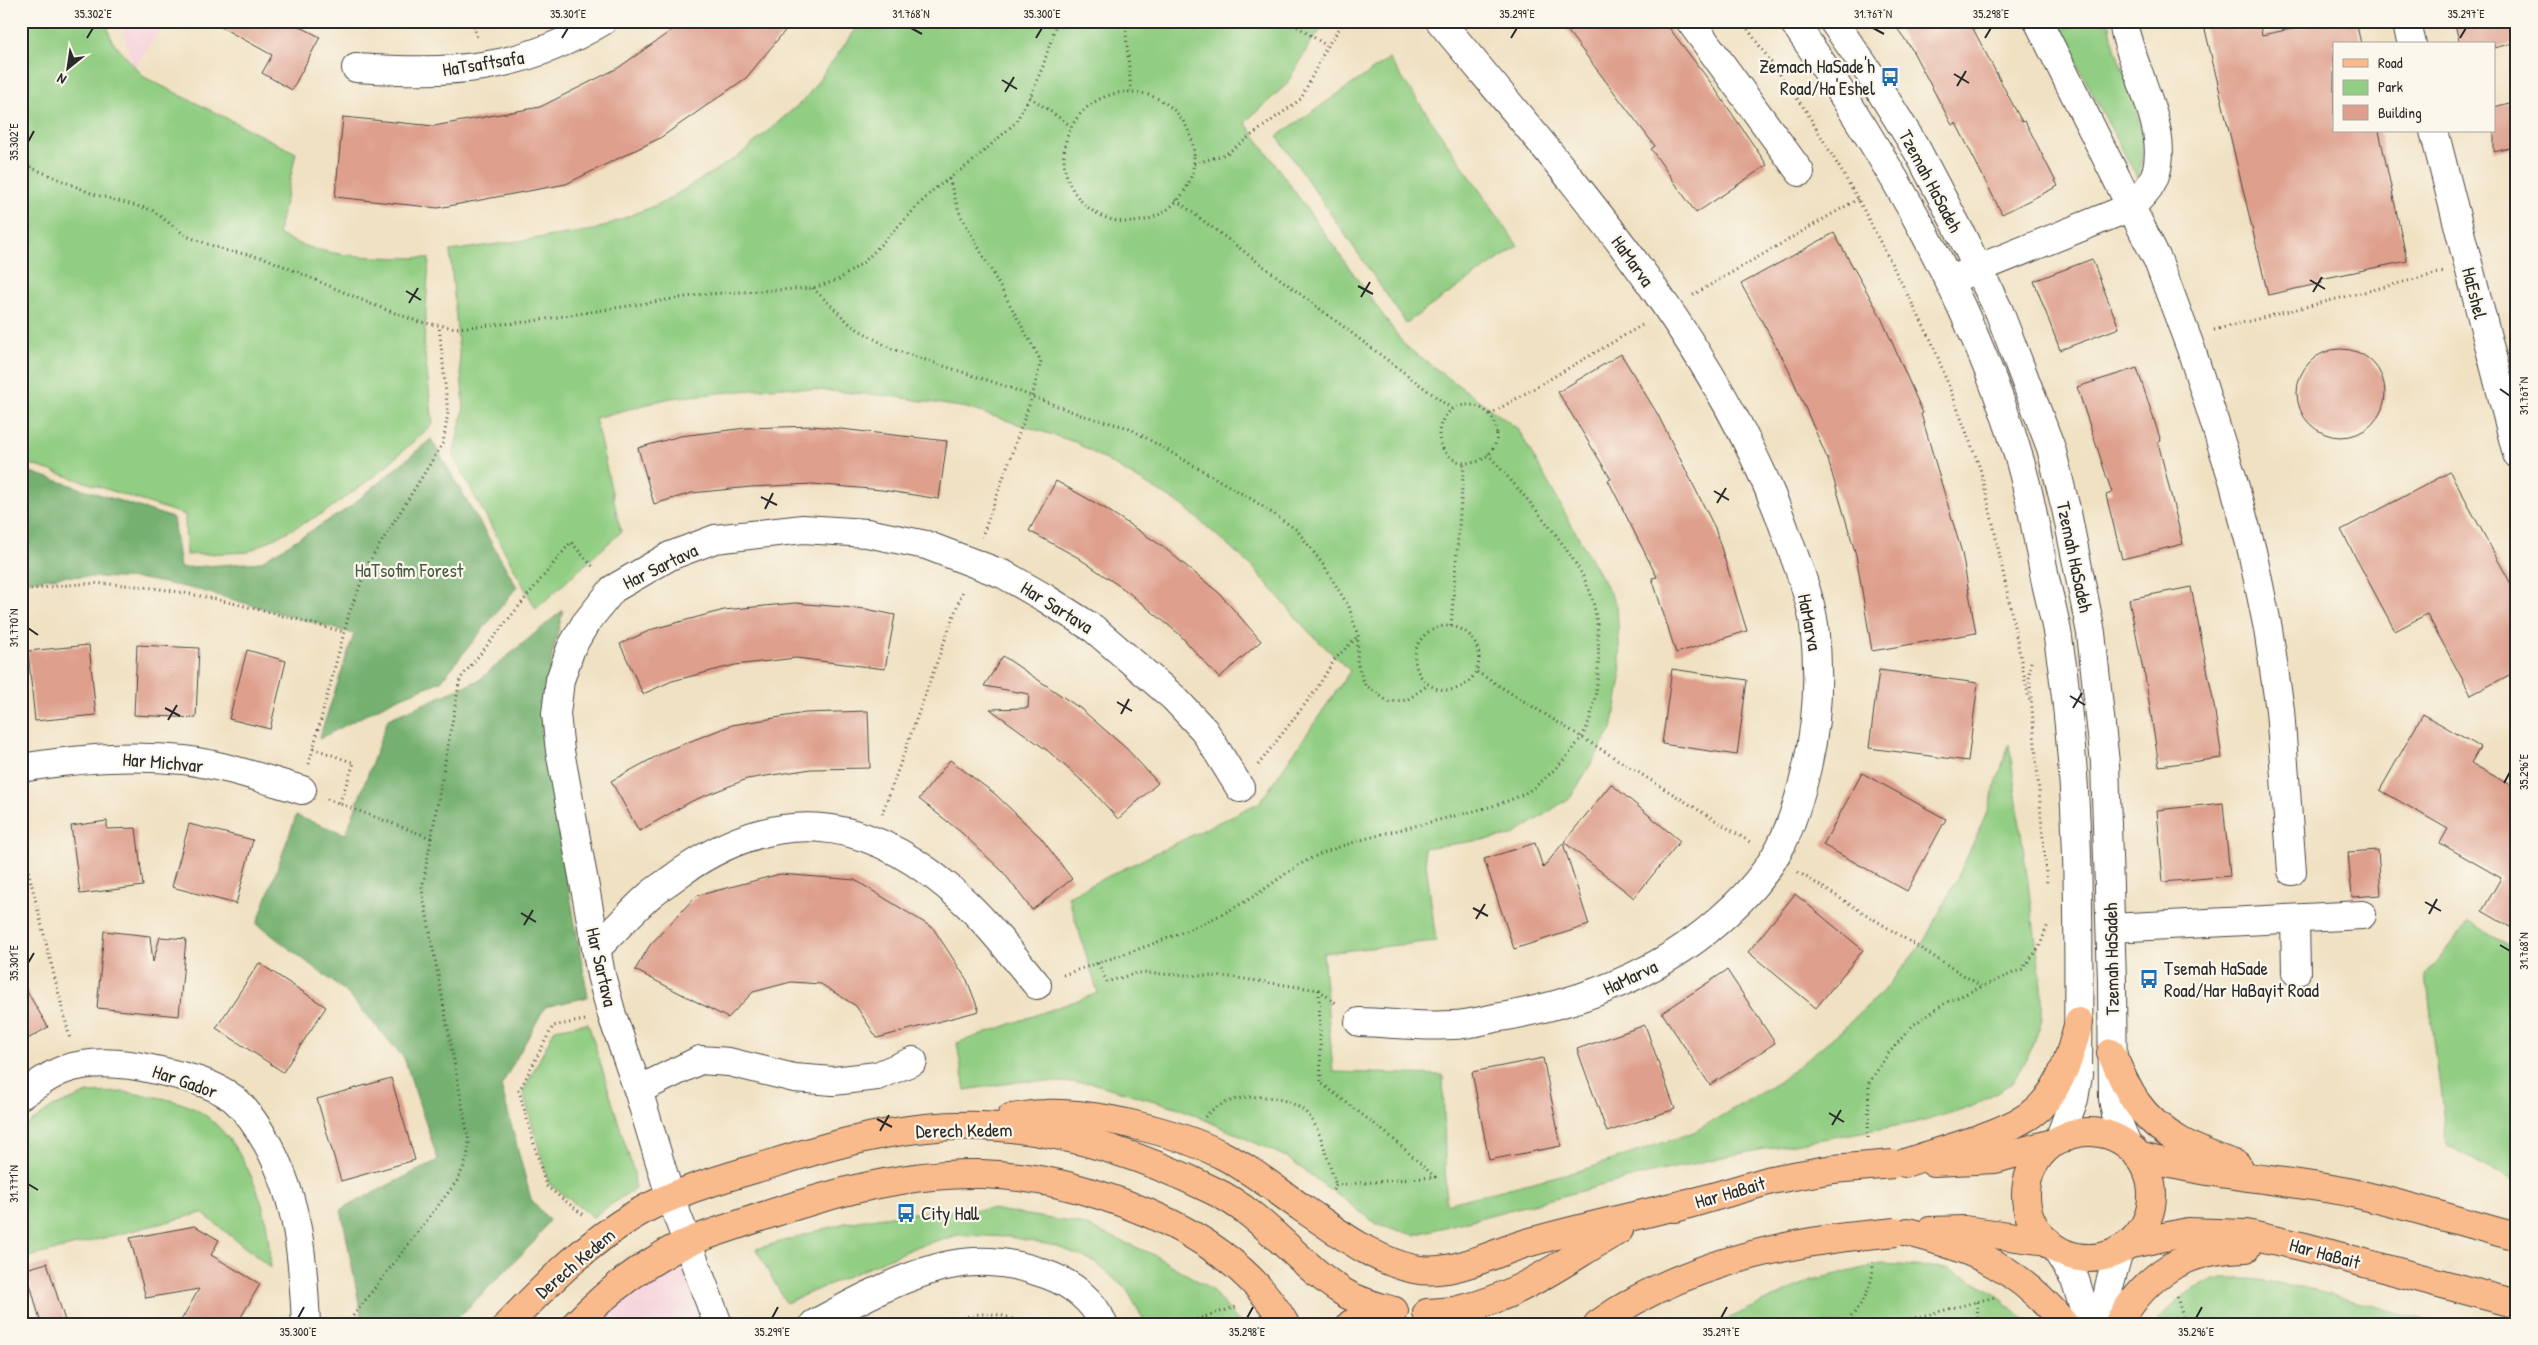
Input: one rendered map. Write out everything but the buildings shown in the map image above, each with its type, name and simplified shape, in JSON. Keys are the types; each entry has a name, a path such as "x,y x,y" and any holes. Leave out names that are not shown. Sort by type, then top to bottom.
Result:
{"main road":[{"path":"1899,1163 2016,1123 2038,1108 2055,1088 2064,1070 2079,1022"},
{"path":"2111,1053 2136,1102 2169,1134 2214,1157 2291,1182"},
{"path":"954,1127 1045,1114 1092,1118 1144,1127 1187,1139 1221,1154 1377,1256 1416,1269 1438,1269 1464,1264 1528,1243 1692,1202"},
{"name":"Derech Kedem","path":"508,1324 555,1276 608,1233 638,1213 671,1199 748,1171 819,1149 873,1136 927,1128 983,1126 1036,1131 1085,1141 1174,1172 1218,1193 1253,1216 1343,1292 1362,1301 1394,1311"},
{"path":"2051,1245 2039,1234 2029,1215 2026,1193 2034,1165 2056,1141 2073,1134 2095,1132 2107,1134 2133,1150 2197,1170 2291,1182 2350,1193 2517,1237"},
{"name":"Har HaBait","path":"1427,1313 1461,1310 1488,1300 1527,1283 1620,1230 1692,1202 1771,1180 1834,1169 1899,1163 1995,1159 2056,1141"},
{"path":"1598,1324 1651,1292 1676,1281 1747,1258 1822,1240 1902,1232 1964,1230 2051,1245 2076,1257 2090,1258 2112,1254 2125,1247 2144,1227 2152,1206 2152,1180 2133,1150"},
{"path":"576,1324 628,1277 661,1255 763,1216 883,1183 931,1176 982,1174 1020,1178 1073,1188 1155,1216 1194,1235 1224,1255 1247,1275 1285,1324"},
{"path":"1902,1232 1945,1242 1976,1254 2003,1268 2032,1288 2064,1324"},
{"name":"Har HaBait","path":"2125,1247 2188,1232 2246,1234 2305,1247 2517,1304"},
{"path":"2118,1324 2136,1295 2150,1280 2168,1267 2189,1257 2235,1248 2305,1247"},
{"path":"1351,1324 1382,1312 1394,1311 1427,1313 1455,1324"}],"street":[{"name":"HaTsaftsafa","path":"356,68 410,71 458,69 521,60 573,39 603,21"},
{"name":"HaMarva","path":"1359,1022 1452,1025 1517,1015 1567,1003 1618,985 1670,958 1712,927 1751,891 1776,858 1790,828 1800,798 1816,721 1818,674 1813,621 1774,499 1750,448 1714,384 1641,271 1589,202 1440,21"},
{"path":"1690,21 1800,172"},
{"name":"Tzemah HaSadeh","path":"1793,21 1840,89 1888,166 1969,325 2019,457 2058,638 2072,766 2076,824 2078,1075 2074,1099 2056,1141"},
{"name":"Tzemah HaSadeh","path":"1833,21 1868,72 1917,150 1978,268 1999,312 2024,374 2050,448 2067,513 2091,633 2105,763 2111,928 2112,1099 2117,1120 2133,1150"},
{"path":"2038,21 2158,261 2186,337 2233,480 2252,551 2268,629 2281,719 2292,871"},
{"path":"1948,282 1978,268 2131,207 2150,186 2157,165 2159,140 2148,98 2124,32 2123,21"},
{"path":"2406,21 2411,42"},
{"name":"HaEshel","path":"2434,132 2517,454"},
{"name":"Har Sartava","path":"718,1324 671,1199 638,1090 612,1015 596,949 560,751 556,714 560,680 571,648 585,624 613,589 670,556 716,540 803,529 875,535 926,545 1005,575 1094,629 1136,663 1174,698 1204,730 1240,788"},
{"name":"Har Michvar","path":"21,768 87,758 135,756 186,760 251,775 302,790"},
{"path":"596,949 650,895 702,858 741,838 781,828 827,827 874,838 948,886 987,924 1037,985"},
{"path":"2111,928 2362,915"},
{"path":"2294,918 2296,972"},
{"path":"638,1090 700,1060 729,1062 794,1078 833,1081 877,1076 913,1061"},
{"name":"Har Gador","path":"21,1095 63,1070 95,1063 134,1065 170,1074 207,1084 234,1100 257,1126 282,1171 297,1220 304,1274 306,1324"},
{"path":"2051,1245 2075,1280 2088,1324"},
{"path":"2103,1324 2109,1287 2125,1247"},
{"path":"814,1324 909,1278 951,1265 991,1262 1022,1265 1060,1279 1083,1296 1103,1324"}],"path":[{"path":"21,163 93,194 152,210 186,236 224,250 265,258 371,304 419,322 456,328 493,326 705,294 813,288 838,280 864,262 933,190 996,143 1014,123 1030,97 1043,66 1057,21"},
{"path":"1125,21 1131,91"},
{"path":"1289,21 1327,46"},
{"path":"1194,164 1226,154 1301,99 1327,46 1345,21"},
{"path":"1742,21 1806,111 1858,198 1932,342 1980,468 2034,723"},
{"path":"1131,91 1154,96 1173,108 1183,120 1192,141 1194,164 1188,185 1170,207 1151,218 1128,222 1106,217 1087,206 1074,192 1065,170 1064,148 1071,126 1085,108 1109,95 1131,91"},
{"path":"1030,97 1071,126"},
{"path":"874,838 1032,397 1040,361 960,214 949,179"},
{"path":"1176,200 1452,409"},
{"path":"2186,337 2468,266"},
{"path":"813,288 852,326 892,349 1081,415 1129,428 1253,500 1297,530 1324,566 1349,607 1358,636 1357,663 1365,685 1389,702 1407,700 1428,685"},
{"path":"431,838 302,790 344,632 369,562 443,443 448,413 439,325"},
{"path":"1472,405 1490,414 1496,428 1497,438 1494,448 1488,454 1475,463 1464,464 1446,454 1440,445 1440,425 1452,409 1472,405"},
{"path":"1037,985 1198,926 1240,905 1297,864 1324,852 1494,806 1527,792 1552,771 1582,737 1592,705 1599,659 1597,622 1590,592 1575,564 1541,517 1488,454"},
{"path":"1451,625 1464,464"},
{"path":"346,1324 457,1181 468,1159 470,1142 422,889 460,679 571,542 613,589"},
{"path":"21,591 107,584 169,589 223,600 344,632"},
{"path":"1451,625 1462,629 1474,639 1480,660 1477,672 1468,684 1458,689 1447,691 1428,685 1416,666 1415,655 1418,644 1429,631 1440,626 1451,625"},
{"path":"1240,788 1316,690 1334,660 1358,636"},
{"path":"2032,654 2029,674 2047,892"},
{"path":"1477,672 1582,737"},
{"path":"313,748 354,763 339,804"},
{"path":"21,842 77,1067"},
{"path":"1868,1142 1869,1083 1888,1054 1913,1025 1947,1002 2022,969 2039,948 2049,921"},
{"path":"1098,962 1107,982 1136,973 1165,974 1231,977 1319,990 1359,1022"},
{"path":"1319,990 1321,1083 1390,1136 1435,1177 1336,1185"},
{"path":"608,1233 546,1186 519,1091 553,1026 612,1015"},
{"path":"1187,1139 1212,1109 1232,1100 1255,1096 1280,1100 1301,1109 1314,1122 1336,1185 1317,1218"},
{"path":"1844,1324 1857,1312 1868,1293 1873,1256"},
{"path":"1891,1324 2032,1288"},
{"path":"1182,1324 1266,1298"},
{"path":"1977,1302 1978,1324"},
{"path":"949,1324 958,1319 982,1313 1007,1315 1024,1324"},
{"path":"2237,1324 2246,1322 2247,1324"}],"shaded area":[{"path":"121,21 167,21 133,69"},
{"path":"688,1244 718,1324 576,1324"}],"green space":[{"path":"21,21 106,21 112,41 144,77 296,153 278,234 314,249 333,253 371,257 429,258 424,346 433,424 377,474 325,512 248,552 186,555 185,515 21,461"},
{"path":"862,21 1328,21 1309,45 1286,85 1245,122 1405,346 1518,429 1617,606 1621,678 1612,729 1571,797 1512,836 1424,848 1436,941 1323,953 1333,1072 1443,1075 1446,1204 1589,1168 1694,1132 1779,1082 1842,1030 1887,987 1924,941 1956,881 1985,817 2009,744 2042,986 2042,1019 2032,1049 2012,1083 1973,1106 1924,1121 1737,1154 1638,1176 1414,1235 1377,1224 1286,1157 1179,1108 1092,1083 1024,1081 965,1090 957,1043 1098,993 1068,896 1260,802 1350,671 1306,629 1253,567 1182,505 1075,442 967,408 890,396 782,387 670,398 595,418 621,532 536,609 453,456 464,408 450,251 594,230 664,202 740,155 805,99"},
{"path":"2054,21 2109,21 2113,41 2139,119 2142,159 2138,179"},
{"path":"1389,59 1518,246 1406,323 1277,136"},
{"name":"HaTsofim Forest","path":"431,439 517,587 441,681 394,700 319,739 354,634 195,589 143,579 65,576 21,582 21,469 173,518 180,568 260,562 347,509"},
{"path":"563,610 551,661 550,782 588,997 545,1007 501,1086 531,1199 549,1220 534,1242 452,1324 363,1324 341,1209 438,1160 404,1058 345,991 257,924 296,816 346,834 388,719 479,680"},
{"path":"2469,921 2517,951 2517,1182 2447,1146 2426,974"},
{"path":"588,1023 634,1173 635,1188 593,1217 549,1184 523,1092 555,1029"},
{"path":"124,1092 187,1105 207,1117 228,1138 246,1165 259,1194 266,1223 271,1268 202,1213 21,1259 21,1132 24,1127 53,1107 88,1093"},
{"path":"991,1209 1082,1224 1152,1254 1210,1288 1241,1324 1146,1324 1127,1290 1095,1262 1056,1246 1010,1237 958,1235 918,1246 786,1303 756,1249 845,1223 909,1213"},
{"path":"1882,1264 1947,1268 1990,1290 2031,1324 1717,1324 1811,1280"},
{"path":"2214,1279 2253,1279 2302,1287 2440,1324 2157,1324 2161,1316 2174,1303 2189,1292"}],"place":[{"name":"Zemach HaSade'h Road/Ha'Eshel","path":"1890,77"},
{"name":"Tsemah HaSade Road/Har HaBayit Road","path":"2149,979"},
{"name":"City Hall","path":"906,1213"}]}
